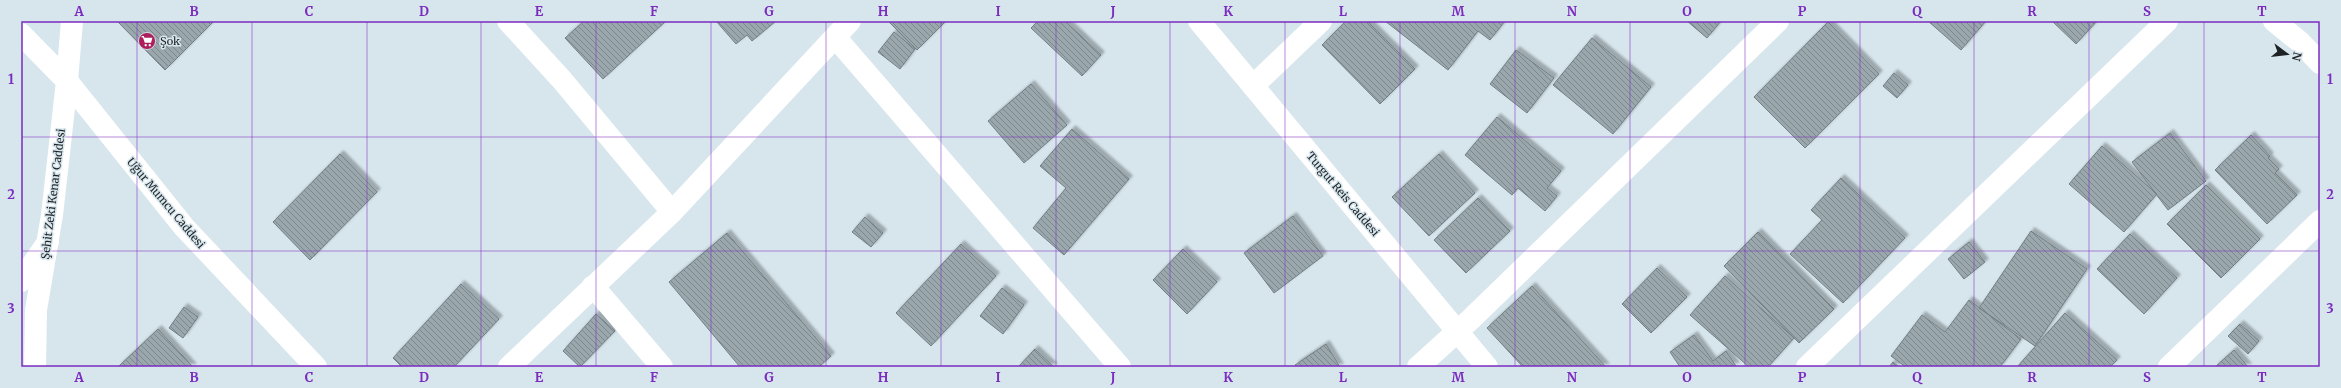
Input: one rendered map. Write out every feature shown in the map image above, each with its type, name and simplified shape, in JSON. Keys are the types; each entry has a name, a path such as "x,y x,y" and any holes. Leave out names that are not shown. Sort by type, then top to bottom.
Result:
{"street":[{"name":"Şehit Zeki Kenar Caddesi","path":"35,367 36,310 48,242 67,81 72,21"},
{"path":"508,21 562,80 672,212"},
{"path":"510,367 672,212 836,38 850,21"},
{"name":"Turgut Reis Caddesi","path":"1199,21 1487,367"},
{"path":"1253,86 1321,21"},
{"path":"1418,367 1458,332 1778,21"},
{"path":"1807,367 2167,21"},
{"path":"2274,21 2300,42 2320,63"},
{"name":"Uğur Mumcu Caddesi","path":"21,34 67,81 184,227 316,367"},
{"path":"836,38 1120,367"},
{"path":"2169,367 2320,221"},
{"path":"21,281 48,242"},
{"path":"593,286 662,367"}],"building":[{"path":"117,21 214,21 165,70"},
{"path":"584,21 666,21 603,79 565,38"},
{"path":"716,21 776,21 752,41 747,35 736,44"},
{"path":"888,21 946,21 917,50"},
{"path":"1038,21 1065,21 1101,55 1082,76 1031,28"},
{"path":"1346,21 1367,21 1415,69 1380,104 1322,45"},
{"path":"1385,21 1505,21 1490,40 1478,31 1448,70"},
{"path":"1687,21 1721,21 1707,38"},
{"path":"1928,21 1986,21 1961,50"},
{"path":"2052,21 2097,21 2076,44"},
{"path":"1828,22 1879,74 1805,148 1754,97"},
{"path":"894,32 915,49 900,69 878,52"},
{"path":"1592,38 1651,87 1613,134 1553,85"},
{"path":"1516,50 1554,78 1527,113 1490,84"},
{"path":"1894,73 1908,85 1897,98 1883,86"},
{"path":"1031,84 1067,125 1024,163 988,121"},
{"path":"1497,117 1561,171 1547,188 1557,196 1545,211 1518,188 1512,195 1465,155"},
{"path":"1072,129 1129,179 1064,255 1033,228 1066,188 1040,166"},
{"path":"2170,133 2206,181 2168,210 2132,162"},
{"path":"2251,135 2270,156 2268,158 2279,169 2275,173 2297,195 2267,224 2215,170"},
{"path":"2102,146 2157,194 2124,232 2069,184"},
{"path":"340,154 377,192 310,260 273,222"},
{"path":"1439,154 1475,193 1429,236 1392,197"},
{"path":"1841,178 1905,238 1843,303 1790,254 1822,220 1811,210"},
{"path":"2206,185 2260,239 2221,278 2167,224"},
{"path":"1478,198 1510,231 1466,273 1434,240"},
{"path":"1293,216 1323,256 1274,293 1244,253"},
{"path":"865,217 883,233 871,247 852,232"},
{"path":"2031,231 2087,269 2035,346 1979,308"},
{"path":"1758,232 1834,309 1799,343 1724,266"},
{"path":"727,233 831,356 819,367 740,367 669,282"},
{"path":"2130,234 2177,278 2144,314 2097,269"},
{"path":"1969,242 1985,262 1964,279 1948,259"},
{"path":"961,244 996,276 931,346 896,313"},
{"path":"1183,249 1217,282 1187,314 1153,280"},
{"path":"1657,268 1687,297 1651,333 1622,304"},
{"path":"1725,276 1794,338 1768,367 1749,367 1690,315"},
{"path":"461,284 499,319 454,367 402,367 393,358"},
{"path":"1532,286 1606,367 1523,367 1487,328"},
{"path":"1002,288 1024,305 1003,334 980,316"},
{"path":"1969,300 2021,339 2000,367 1906,367 1891,356 1922,315 1945,332"},
{"path":"184,307 198,317 183,338 169,328"},
{"path":"2065,313 2117,360 2110,367 2017,367"},
{"path":"596,314 615,331 580,367 563,351"},
{"path":"2240,324 2259,341 2248,354 2228,336"},
{"path":"158,329 193,367 118,367"},
{"path":"1694,335 1713,361 1726,351 1736,366 1680,367 1670,352"},
{"path":"1326,344 1340,367 1297,367 1295,365"},
{"path":"1035,349 1054,367 1018,367"},
{"path":"2234,350 2248,367 2215,367"},
{"path":"1893,362 1899,367 1889,367"}],"place":[{"name":"Şok","path":"147,41"}]}
